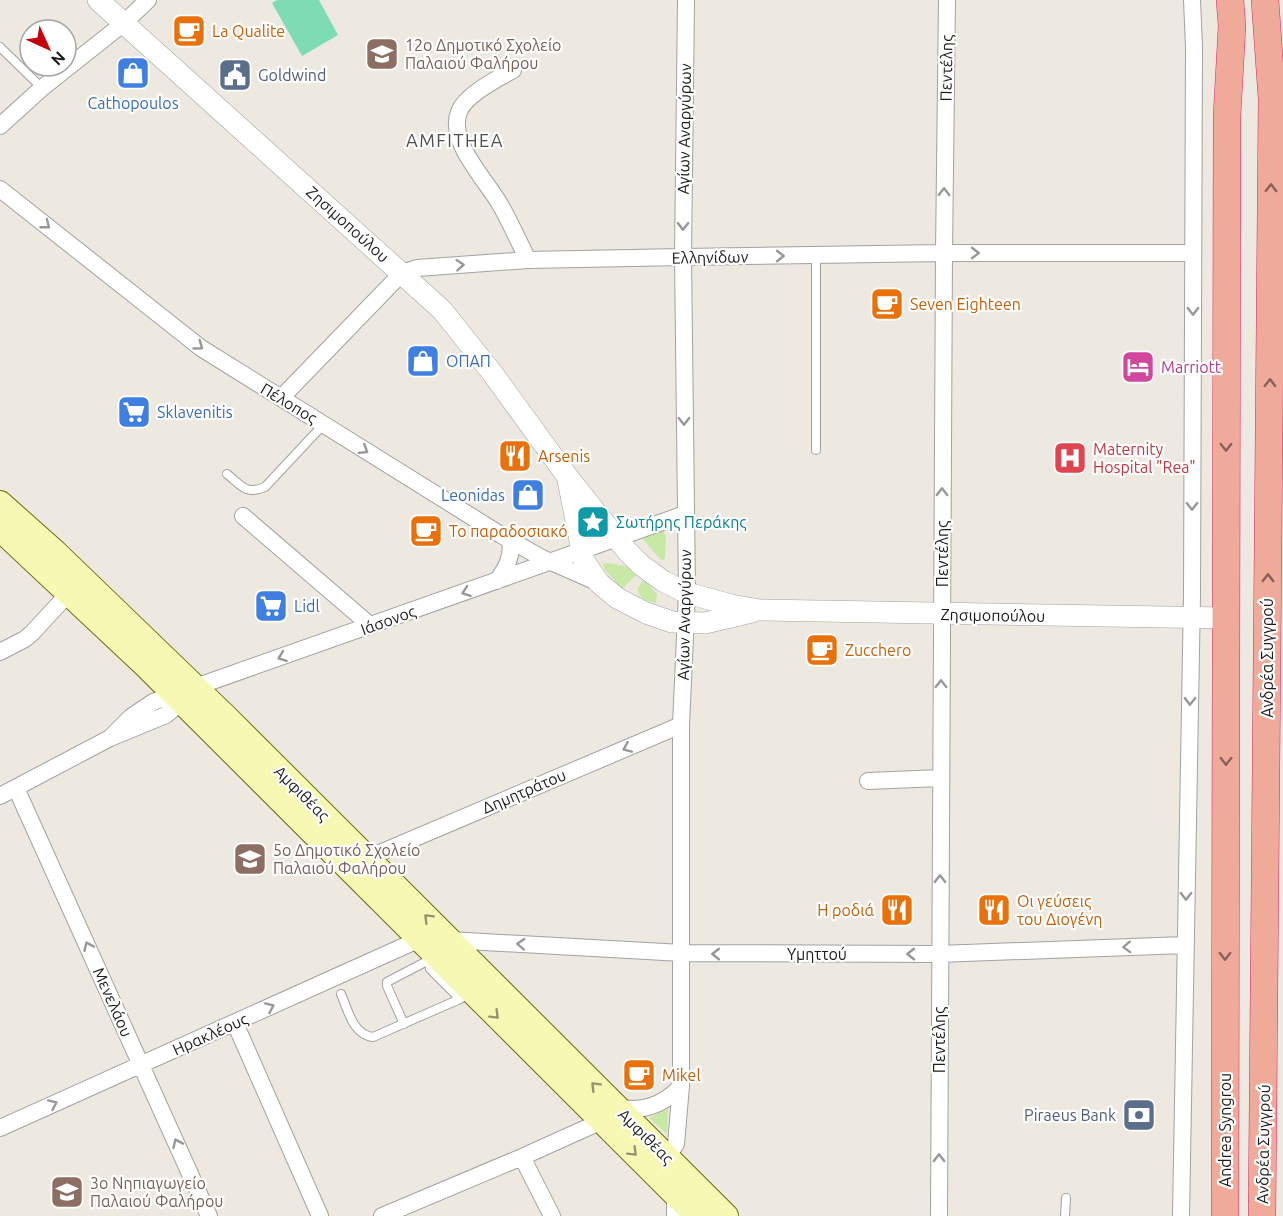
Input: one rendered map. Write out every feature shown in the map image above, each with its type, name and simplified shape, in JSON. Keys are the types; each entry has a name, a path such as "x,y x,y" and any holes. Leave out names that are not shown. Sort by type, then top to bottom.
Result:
{"highway":[{"path":"1213,0 1221,48 1227,116"},
{"path":"1225,1216 1227,116 1232,26 1230,0"},
{"path":"1265,0 1272,99"},
{"path":"1272,99 1282,0"},
{"name":"Ανδρέα Συγγρού","path":"1262,1216 1263,1067 1275,633 1272,99"},
{"path":"1263,1067 1283,1034"}],"main road":[{"name":"Αμφιθέας","path":"0,503 184,695 432,947 609,1113 675,1205 697,1216"},
{"name":"Αμφιθέας","path":"2,533 368,858 467,996 609,1113 667,1157 726,1216"}],"street":[{"name":"Ζησιμοπούλου","path":"98,0 442,310 567,476 617,538 641,565 663,581 687,593 760,610 1226,618"},
{"path":"0,126 42,88 124,23 147,0"},
{"name":"Αγίων Αναργύρων","path":"667,1157 676,1144 681,1086 681,725 687,593 683,257 686,0"},
{"name":"Πεντέλης","path":"939,1216 941,614 947,0"},
{"path":"1181,1216 1191,618 1194,46 1192,0"},
{"path":"513,70 475,93 459,111 457,127 466,153 500,204 528,260"},
{"name":"Πέλοπος","path":"0,189 201,348 510,540 550,562 599,583"},
{"name":"Ελληνίδων","path":"402,273 417,268 528,260 944,253 1192,253"},
{"path":"281,398 402,273"},
{"name":"Ζησιμοπούλου","path":"567,476 580,551 590,573 617,598 646,614 672,622 705,623 760,610"},
{"path":"617,538 685,514"},
{"path":"243,516 371,626"},
{"name":"Ιάσονος","path":"0,796 110,738 138,711 153,702 184,695 617,538"},
{"path":"497,581 508,565 512,549 510,540"},
{"path":"0,652 32,633 69,592"},
{"name":"Δημητράτου","path":"368,858 681,725"},
{"path":"868,781 940,778"},
{"name":"Μενελάου","path":"16,788 209,1216"},
{"name":"Υμηττού","path":"432,947 682,953 939,954 1185,945"},
{"name":"Ηρακλέους","path":"0,1128 235,1023 432,947"},
{"path":"235,1023 320,1216"},
{"path":"382,1216 522,1157 609,1113 649,1107 669,1098 681,1086"},
{"path":"522,1157 552,1216"}],"lane":[{"path":"0,47 42,88"},
{"path":"816,256 816,450"},
{"path":"227,474 248,491 265,487 324,424"},
{"path":"404,1024 387,982 432,947"},
{"path":"341,994 356,1029 365,1036 373,1037 467,996"},
{"path":"1065,1216 1066,1198"}],"green space":[{"path":"277,0 319,0 338,35 302,56 272,3"},
{"path":"663,531 666,536 663,560 641,537"},
{"path":"603,564 630,567 637,574 622,589 605,570"},
{"path":"642,581 645,581 657,594 656,603 641,597 638,588"},
{"path":"668,1109 667,1134 649,1118"}],"place":[{"name":"La Qualite","path":"189,31"},
{"name":"12ο Δημοτικό Σχολείο Παλαιού Φαλήρου","path":"382,54"},
{"name":"Cathopoulos","path":"133,73"},
{"name":"Goldwind","path":"235,75"},
{"name":"Seven Eighteen","path":"887,304"},
{"name":"ΟΠΑΠ","path":"423,361"},
{"name":"Marriott","path":"1138,367"},
{"name":"Sklavenitis","path":"134,412"},
{"name":"Arsenis","path":"515,456"},
{"name":"Maternity Hospital \"Rea\"","path":"1070,458"},
{"name":"Leonidas","path":"528,495"},
{"name":"Σωτήρης Περάκης","path":"593,522"},
{"name":"Το παραδοσιακό","path":"426,531"},
{"name":"Lidl","path":"271,606"},
{"name":"Zucchero","path":"822,650"},
{"name":"5ο Δημοτικό Σχολείο Παλαιού Φαλήρου","path":"250,859"},
{"name":"Η ροδιά","path":"897,910"},
{"name":"Οι γεύσεις του Διογένη","path":"994,910"},
{"name":"Mikel","path":"639,1075"},
{"name":"Piraeus Bank","path":"1139,1115"},
{"name":"3ο Νηπιαγωγείο Παλαιού Φαλήρου","path":"67,1192"}],"district":[{"name":"AMFITHEA","path":"455,140"}]}
